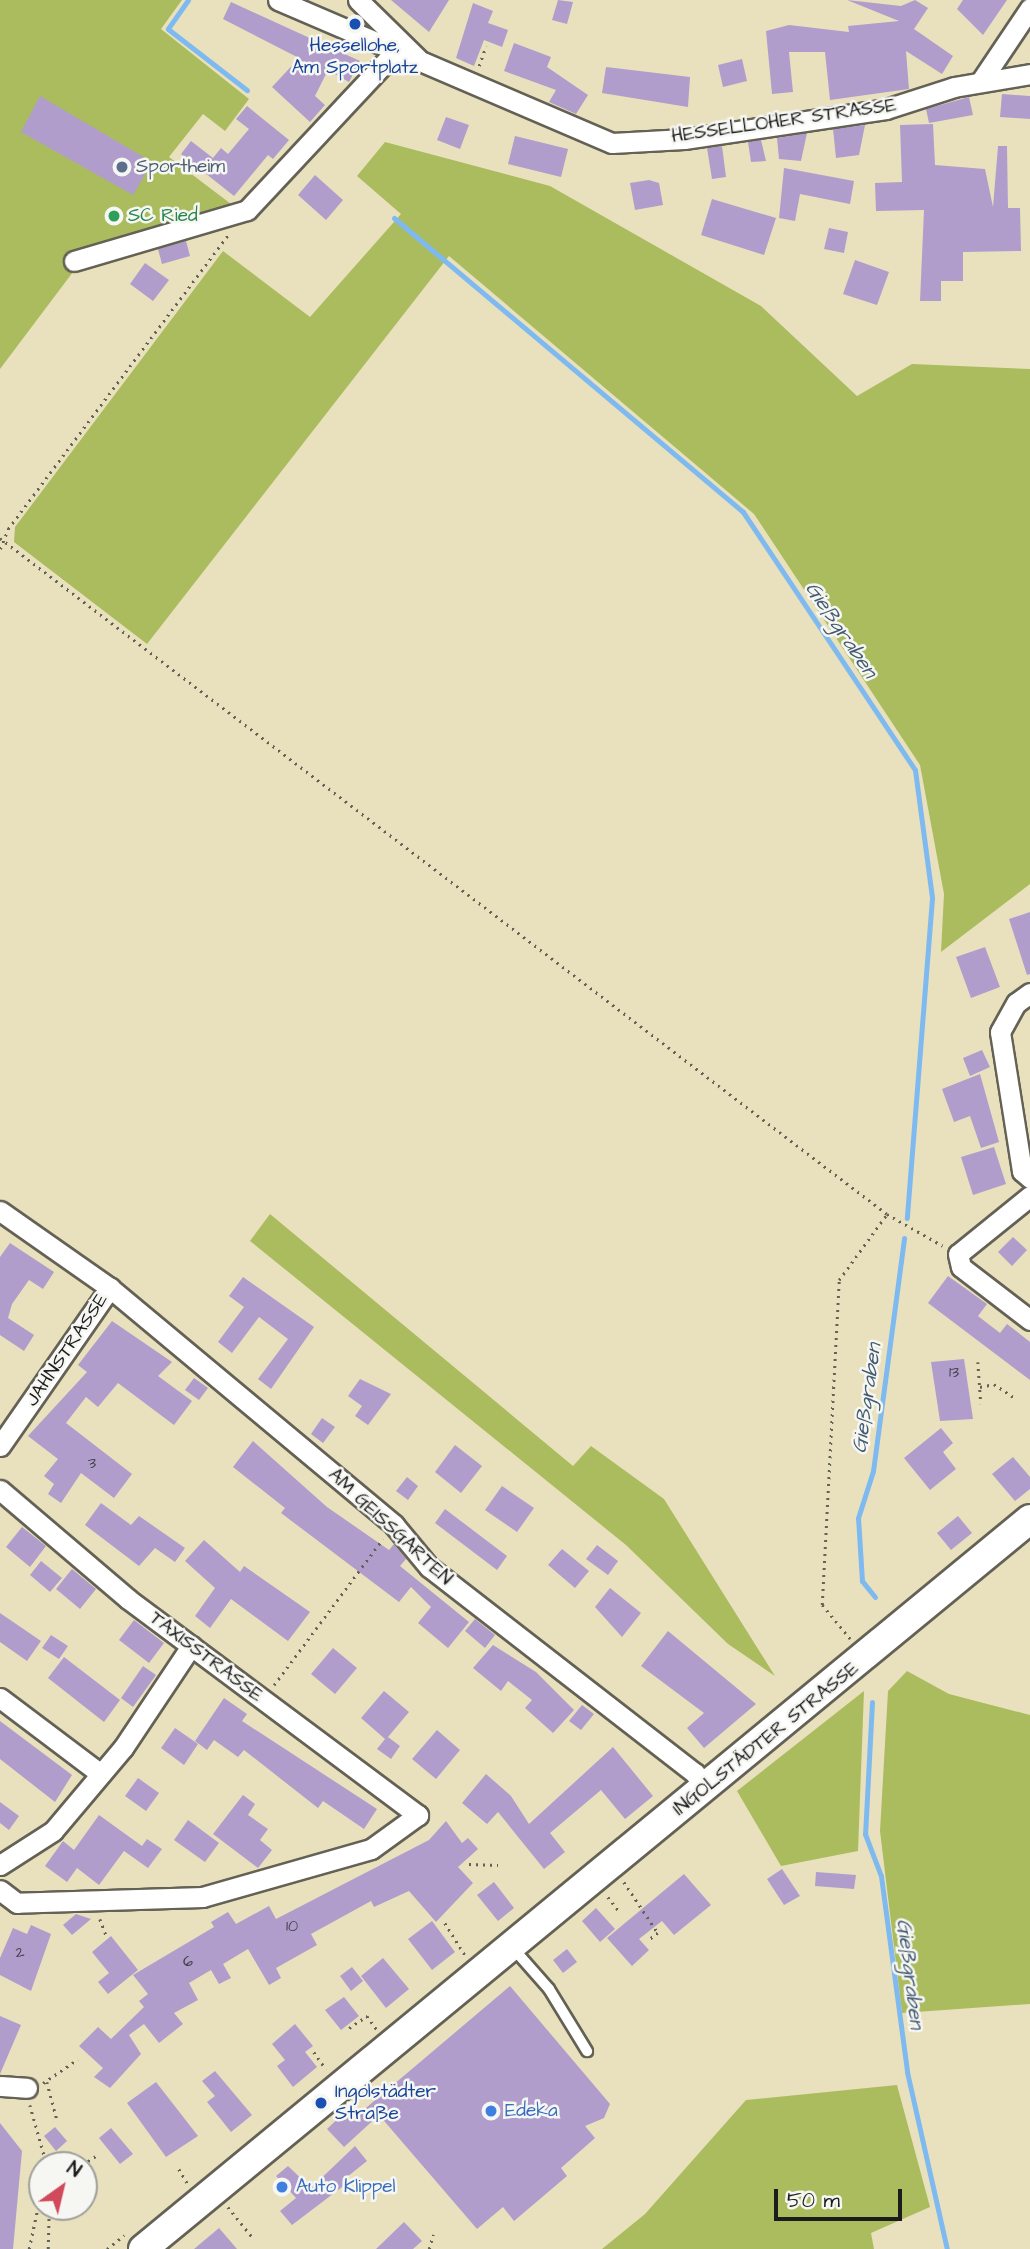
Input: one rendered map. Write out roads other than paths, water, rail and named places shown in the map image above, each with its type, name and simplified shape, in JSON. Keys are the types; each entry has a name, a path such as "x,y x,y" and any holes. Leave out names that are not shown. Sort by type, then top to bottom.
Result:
{"main road":[{"name":"INGOLSTÄDTER STRASSE","path":"143,2249 1030,1519"}],"street":[{"name":"HESSELLOHER STRASSE","path":"278,0 612,143 684,139 886,109 981,81 1030,74"},
{"path":"358,0 421,62"},
{"path":"981,81 1030,8 1021,0"},
{"path":"74,261 247,210 395,52"},
{"path":"1030,993 1016,1003 1000,1032 1023,1171 1030,1178"},
{"path":"1030,1196 958,1254 961,1267 1030,1320"},
{"name":"AM GEISSGARTEN","path":"0,1211 110,1288 394,1525 429,1567 695,1773 704,1790"},
{"name":"JAHNSTRASSE","path":"0,1446 110,1288"},
{"name":"TAXISSTRASSE","path":"0,1490 191,1646 418,1815 371,1849 203,1897 18,1903 0,1889"},
{"path":"0,1865 53,1831 101,1774 191,1646"},
{"path":"0,1698 101,1774"},
{"path":"0,2086 27,2088"}],"lane":[{"path":"511,1947 550,1989 587,2051"}],"waterway":[{"name":"Gießgraben","path":"188,0 168,29 247,90"},
{"name":"Gießgraben","path":"394,218 743,512 915,770 932,898 907,1218"},
{"name":"Gießgraben","path":"875,1597 862,1581 858,1518 873,1471 904,1238"},
{"name":"Gießgraben","path":"872,1702 865,1834 881,1876 907,2072 947,2249"}],"place":[{"name":"Hessellohe, Am Sportplatz","path":"355,24"},
{"name":"Sportheim","path":"122,167"},
{"name":"SC Ried","path":"114,216"},
{"name":"Ingolstädter Straße","path":"321,2103"},
{"name":"Edeka","path":"491,2111"},
{"name":"Auto Klippel","path":"282,2187"}]}
